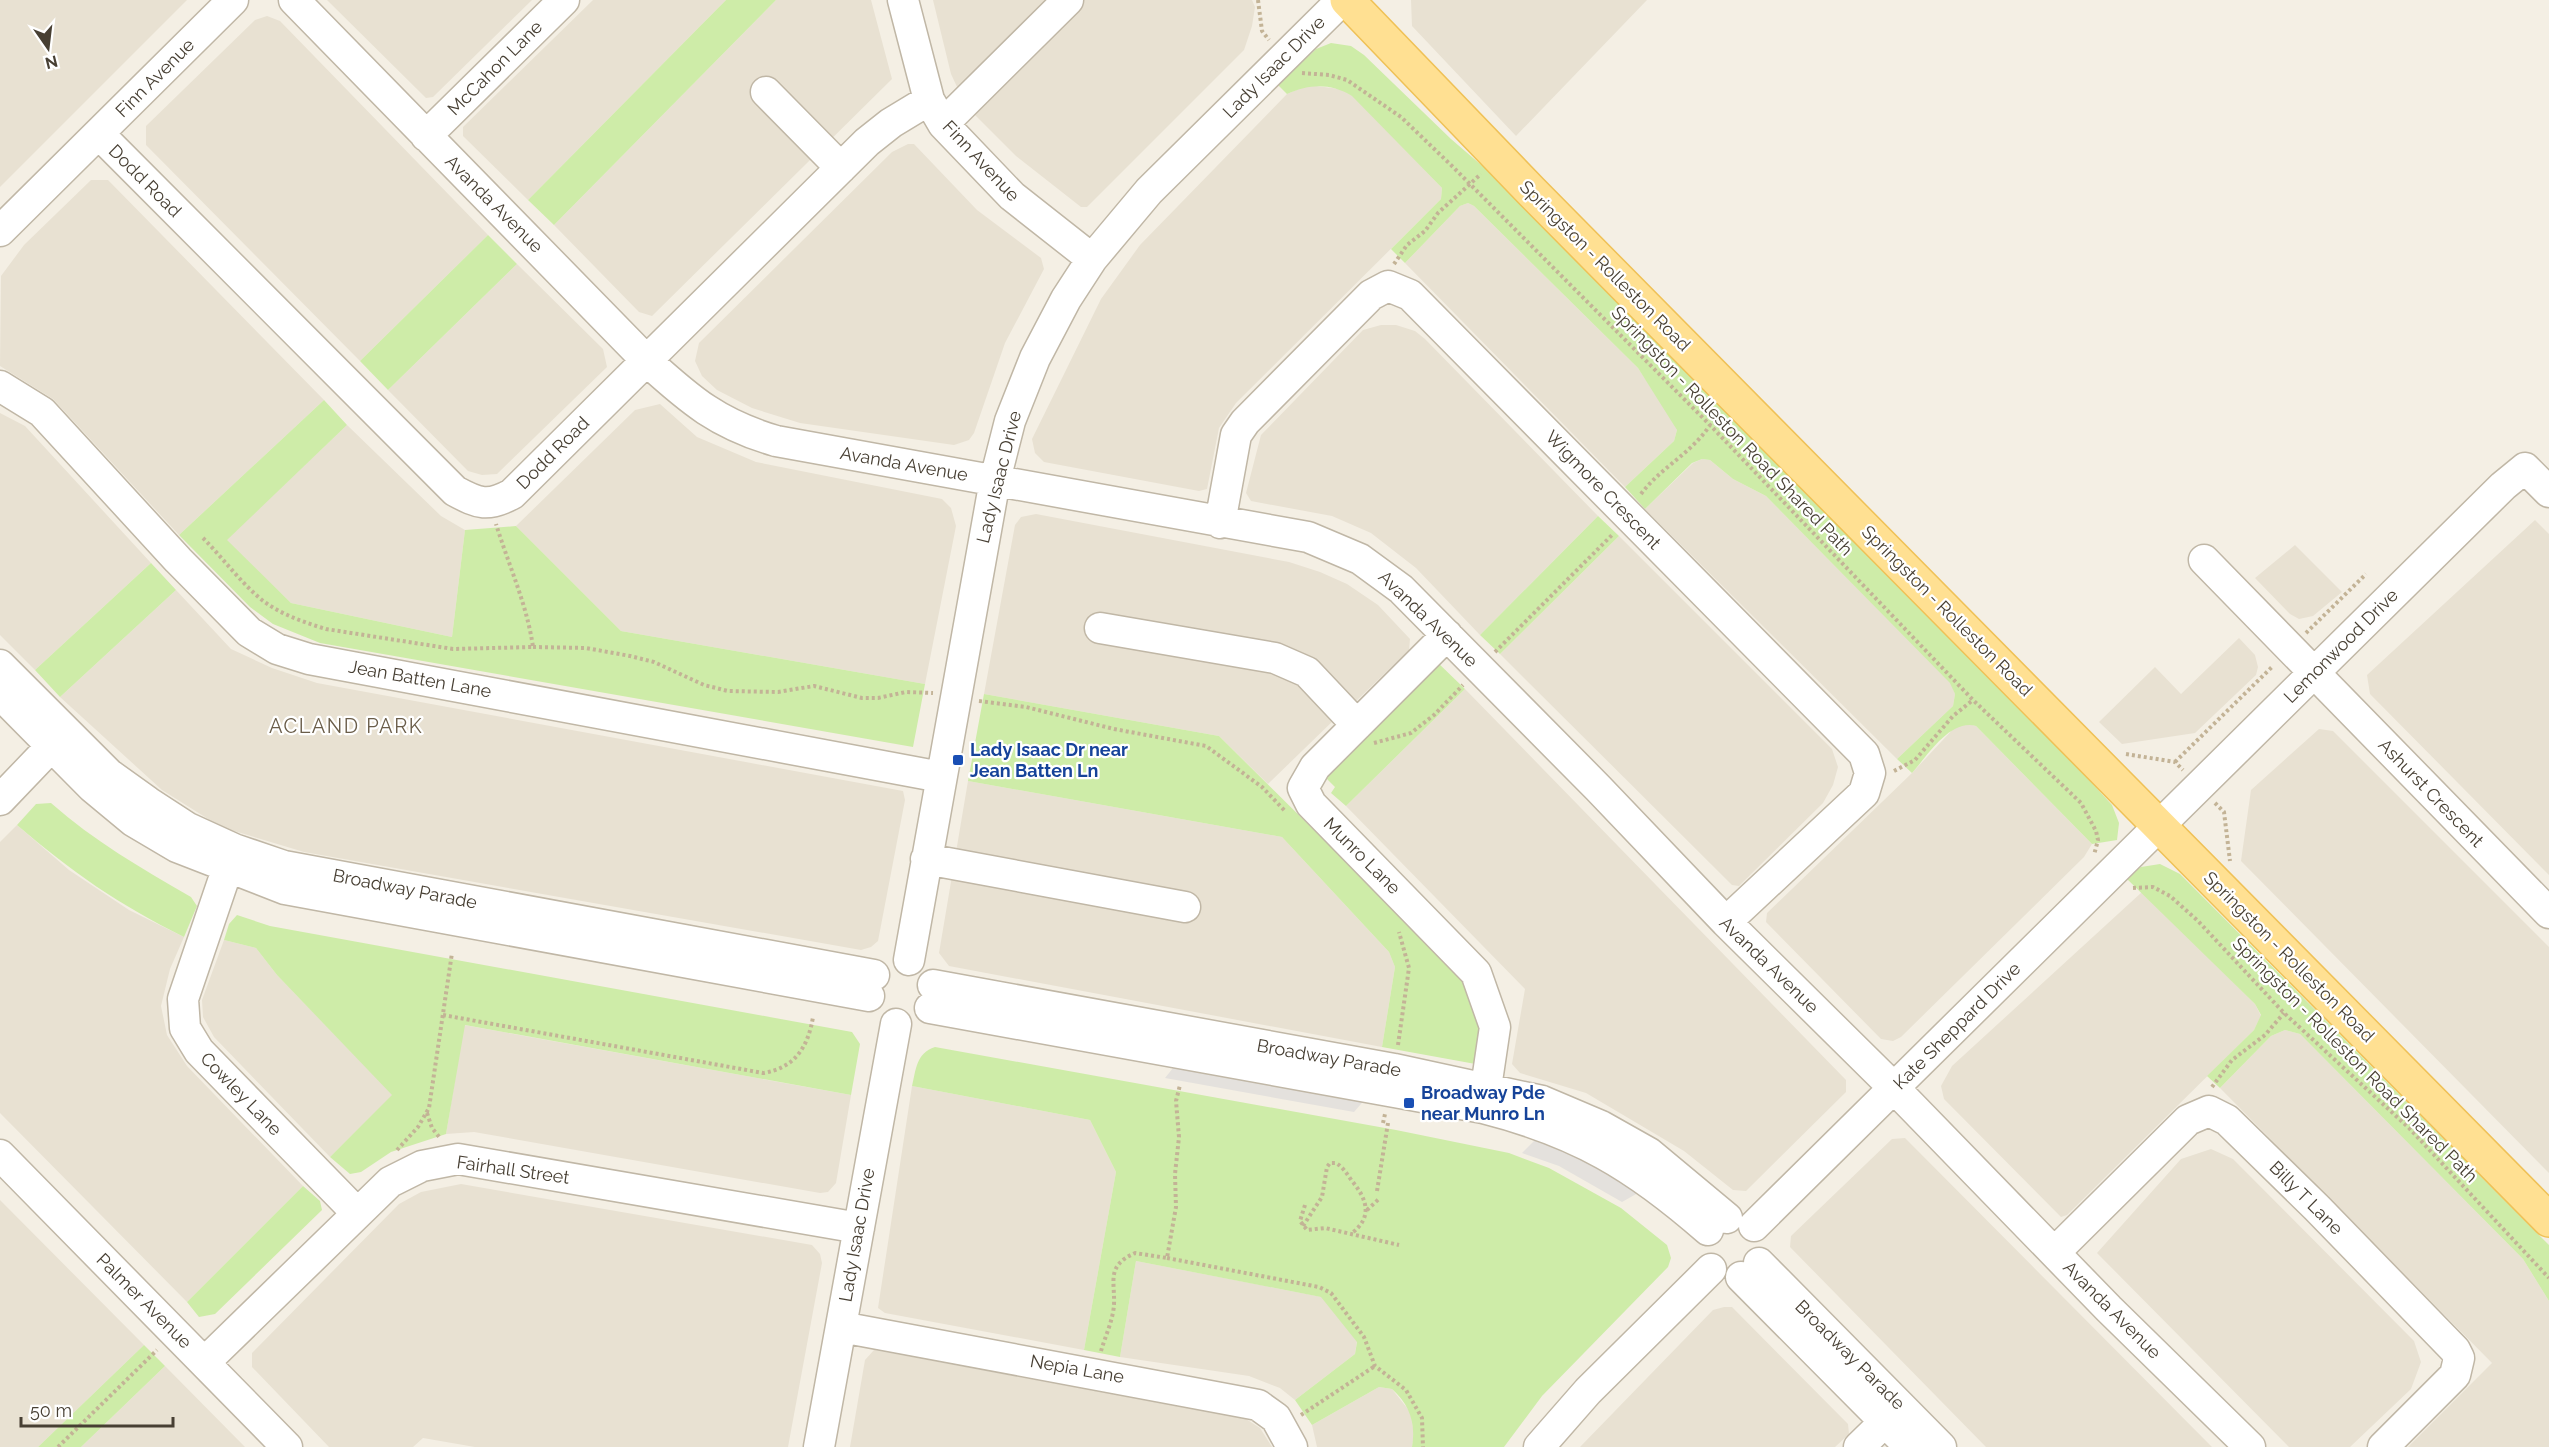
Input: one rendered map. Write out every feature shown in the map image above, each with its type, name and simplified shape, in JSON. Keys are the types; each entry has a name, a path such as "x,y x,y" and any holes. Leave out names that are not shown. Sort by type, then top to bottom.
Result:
{"main road":[{"name":"Springston - Rolleston Road","path":"1347,0 1548,208 2549,1220"}],"street":[{"name":"Finn Avenue","path":"0,231 233,0"},
{"name":"Avanda Avenue","path":"294,0 647,361 702,408 724,422 776,441 1220,523 1283,532 1337,547 1380,572 1447,635 1726,922 2250,1447"},
{"name":"McCahon Lane","path":"426,136 564,0"},
{"name":"Finn Avenue","path":"903,0 936,112 1012,196 1092,259"},
{"name":"Dodd Road","path":"99,134 438,475 455,491 484,504 499,501 512,494 841,168 891,123 936,112 1068,0"},
{"name":"Lady Isaac Drive","path":"909,960 954,697 995,480 1010,421 1035,358 1066,299 1092,259 1149,191 1342,0"},
{"path":"766,92 841,168"},
{"name":"Wigmore Crescent","path":"1220,523 1236,435 1245,422 1371,295 1388,286 1410,295 1864,754 1870,773"},
{"name":"Jean Batten Lane","path":"0,386 42,412 178,560 241,624 277,649 309,659 941,777"},
{"name":"Lemonwood Drive","path":"2159,825 2503,486 2525,468 2549,492"},
{"name":"Ashurst Crescent","path":"2204,560 2549,913"},
{"path":"1100,628 1275,658 1307,672 1364,734"},
{"name":"Munro Lane","path":"1447,635 1364,734 1315,767 1303,788 1306,796 1323,817 1476,973 1495,1027 1485,1098"},
{"name":"Broadway Parade","path":"0,665 59,739"},
{"name":"Broadway Parade","path":"0,694 148,802 231,858 285,889 871,985"},
{"path":"0,800 59,739"},
{"path":"1726,922 1864,793 1870,773"},
{"name":"Kate Sheppard Drive","path":"1730,1225 1894,1088 2159,825"},
{"name":"Cowley Lane","path":"231,858 183,999 185,1028 199,1051 357,1213"},
{"path":"926,859 1185,907"},
{"path":"895,960 909,960 925,969 932,996 915,1021 896,1024 878,1014 871,985 883,965 895,960"},
{"name":"Broadway Parade","path":"932,996 1485,1098 1605,1153 1654,1184 1730,1225"},
{"name":"Lady Isaac Drive","path":"819,1447 896,1024"},
{"name":"Billy T Lane","path":"2055,1252 2188,1120 2209,1111 2227,1120 2325,1216 2455,1350 2459,1358 2455,1375 2383,1447"},
{"name":"Palmer Avenue","path":"0,1155 287,1447"},
{"name":"Fairhall Street","path":"205,1362 390,1182 422,1166 458,1159 859,1228"},
{"path":"1730,1225 1763,1244 1750,1270 1725,1277 1711,1269 1704,1254 1730,1225"},
{"path":"1539,1447 1588,1391 1711,1269"},
{"name":"Broadway Parade","path":"1750,1270 1893,1414 1941,1447"},
{"name":"Nepia Lane","path":"841,1327 1095,1372 1258,1404 1276,1418 1287,1437"},
{"path":"1858,1447 1893,1414"},
{"name":"Broadway Parade","path":"1893,1414 1910,1447"}],"path":[{"path":"1258,0 1264,36"},
{"name":"Springston - Rolleston Road Shared Path","path":"1303,74 1338,76 1381,102 1417,131 1710,425 1973,700 2081,803 2096,831 2098,840 2094,855"},
{"path":"1393,266 1407,245 1425,231 1438,213 1471,185 1487,167"},
{"path":"1364,734 1411,733 1434,715 1629,517 1637,499 1652,479 1683,457 1700,440 1710,425"},
{"path":"496,523 512,578 530,622 533,647"},
{"path":"203,538 262,600 283,613 326,629 453,649 586,648 654,662 704,685 728,691 778,692 814,686 862,698 878,698 906,692 1026,707 1103,727 1206,746 1262,787 1286,811"},
{"path":"2175,762 2366,574"},
{"path":"1870,773 1904,768 1932,742 1953,716 1973,700"},
{"path":"2120,747 2128,756 2175,762 2199,786 2224,812 2230,861 2238,869"},
{"name":"Springston - Rolleston Road Shared Path","path":"2129,889 2142,886 2153,887 2170,896 2198,921 2284,1013 2409,1128 2549,1278"},
{"path":"1377,1191 1392,1080 1408,987 1409,968 1406,950 1397,928"},
{"path":"395,1152 418,1127 427,1113 433,1091 452,953"},
{"path":"443,1016 763,1072 784,1067 801,1053 810,1032 813,1017"},
{"path":"1167,1258 1176,1207 1174,1182 1179,1137 1176,1101 1180,1085"},
{"path":"427,1113 432,1128 440,1138"},
{"path":"1303,1226 1322,1197 1325,1172 1330,1163 1340,1166 1364,1197 1366,1210 1364,1221 1352,1233"},
{"path":"1366,1210 1380,1198"},
{"path":"1305,1204 1299,1215 1307,1230 1325,1228 1399,1245"},
{"path":"1095,1372 1114,1304 1112,1279 1116,1267 1135,1253 1319,1287 1330,1293 1364,1337 1375,1366 1406,1390 1422,1418 1423,1447"},
{"path":"58,1447 164,1344"},
{"path":"1287,1437 1375,1366"}],"shaded area":[{"path":"0,0 187,0 0,187"},
{"path":"327,0 532,0 433,97 426,98"},
{"path":"593,0 726,0 528,200 463,136 463,127"},
{"path":"776,0 871,0 892,79 652,316 639,312 554,225"},
{"path":"933,0 1252,0 1255,7 1252,26 1244,50 1087,207 1081,207 1016,156 966,106 951,74"},
{"path":"1411,0 1647,0 1516,136 1412,26"},
{"path":"267,16 280,21 488,235 360,361 146,145 146,126 255,20"},
{"path":"1308,85 1340,89 1353,96 1442,188 1441,199 1236,403 1219,428 1207,489 1199,491 1044,462 1035,453 1032,439 1101,299 1140,245 1287,94"},
{"path":"908,144 914,144 977,210 1041,258 1044,269 1005,343 974,433 969,440 954,445 800,423 752,408 717,390 702,376 695,361 699,343 892,152"},
{"path":"91,180 108,180 324,400 179,535 53,399 0,366 1,276 24,245"},
{"path":"1468,203 1474,206 1638,368 1674,423 1677,430 1674,441 1625,487 1405,263 1460,206"},
{"path":"517,264 603,349 607,367 497,474 482,475 468,471 388,390"},
{"path":"1381,325 1396,325 1415,331 1425,339 1598,516 1480,635 1416,568 1371,533 1332,516 1251,501 1246,493 1261,435 1363,330"},
{"path":"660,404 697,437 756,462 942,499 951,508 956,526 925,684 621,631 516,526 635,410"},
{"path":"0,413 25,426 151,563 35,670 0,635"},
{"path":"347,425 441,516 465,530 452,637 291,603 226,540"},
{"path":"1702,459 1710,460 1733,479 1766,496 1951,683 1955,694 1953,706 1897,759 1645,509 1693,463"},
{"path":"1036,514 1289,562 1320,572 1347,584 1378,605 1410,639 1409,650 1353,704 1274,649 1091,616 1088,635 1252,665 1301,680 1336,718 1268,784 1219,736 984,694 1015,525 1021,517"},
{"path":"2535,520 2549,534 2549,875 2370,694 2367,675"},
{"path":"1619,536 1832,749 1838,767 1833,785 1823,803 1739,886 1732,885 1500,654"},
{"path":"2295,545 2342,592 2313,616 2299,619 2290,614 2255,578"},
{"path":"176,590 231,649 272,668 317,683 903,791 905,800 878,941 871,947 861,950 304,852 221,827 162,790 60,697"},
{"path":"2239,638 2255,655 2258,667 2256,675 2195,733 2122,744 2099,722 2155,667 2181,694"},
{"path":"1465,689 1846,1080 1846,1092 1746,1191 1733,1190 1684,1151 1586,1093 1520,1073 1512,1064 1525,989 1346,806"},
{"path":"1965,723 1976,726 2092,844 2084,857 1901,1037 1893,1041 1881,1039 1766,922 1767,913 1912,773 1955,727"},
{"path":"2319,729 2333,731 2549,947 2549,1173 2241,861 2251,790"},
{"path":"968,781 1282,837 1389,952 1395,967 1382,1047 949,966 939,953"},
{"path":"17,825 69,870 129,910 184,937 170,969 161,1006 167,1035 187,1066 303,1186 187,1302 0,1113 0,842"},
{"path":"2142,892 2255,1004 2261,1016 2254,1030 2067,1215 2061,1217 1944,1099 1941,1086 1952,1066"},
{"path":"224,940 256,948 277,975 393,1095 330,1157 214,1037 203,1017 202,1000"},
{"path":"464,1025 851,1095 836,1183 828,1192 820,1193 474,1132 446,1134"},
{"path":"2285,1030 2300,1034 2523,1259 2549,1301 2549,1447 2408,1447 2492,1363 2220,1088 2271,1036"},
{"path":"1177,1063 1367,1097 1354,1112 1165,1078"},
{"path":"912,1086 1090,1120 1116,1172 1084,1350 885,1313 878,1308"},
{"path":"1542,1133 1645,1189 1622,1202 1559,1166 1522,1153"},
{"path":"1905,1138 2212,1447 1986,1447 1790,1247 1791,1236 1892,1139"},
{"path":"2211,1149 2233,1159 2414,1341 2421,1362 2411,1389 2350,1447 2289,1447 2097,1253 2181,1159"},
{"path":"461,1184 812,1245 820,1254 822,1263 788,1447 475,1447 423,1438 413,1447 329,1447 252,1367 252,1353 399,1204 421,1192"},
{"path":"0,1200 144,1345 38,1447 0,1447"},
{"path":"1136,1261 1322,1297 1357,1341 1355,1354 1295,1400 1280,1388 1249,1376 1120,1357"},
{"path":"1732,1307 1848,1424 1849,1434 1835,1447 1580,1447 1713,1310"},
{"path":"874,1350 1246,1419 1260,1428 1272,1447 850,1447 865,1360"},
{"path":"165,1366 245,1447 81,1447"},
{"path":"1379,1387 1392,1389 1411,1413 1414,1435 1412,1447 1317,1447 1312,1425"}],"green space":[{"path":"726,0 776,0 554,225 528,200"},
{"path":"1331,43 1351,46 1364,55 1451,139 1487,170 2057,745 2112,805 2119,823 2117,840 2092,844 1976,726 1966,725 1949,733 1932,748 1912,773 1897,759 1953,706 1955,694 1950,683 1766,496 1733,479 1710,460 1702,459 1692,463 1645,509 1625,487 1674,441 1677,430 1638,368 1474,206 1468,203 1460,206 1405,263 1391,249 1441,199 1442,188 1352,96 1336,89 1320,86 1304,88 1287,94 1278,85 1316,49"},
{"path":"488,235 517,264 388,390 360,361"},
{"path":"324,400 347,425 227,540 291,603 452,637 465,530 516,526 621,631 925,684 913,747 320,643 273,624 250,607 179,535"},
{"path":"1598,516 1619,536 1500,654 1480,635"},
{"path":"151,563 176,590 60,697 35,670"},
{"path":"1435,660 1465,689 1346,806 1331,793 1335,787 1321,773"},
{"path":"984,694 1219,736 1450,965 1454,961 1486,1016 1481,1065 1382,1047 1395,967 1389,952 1282,837 968,781"},
{"path":"51,803 101,842 191,897 197,906 184,937 97,887 17,825 36,804"},
{"path":"2160,864 2180,874 2549,1245 2549,1301 2523,1259 2300,1034 2285,1030 2271,1036 2220,1088 2207,1076 2254,1030 2261,1015 2255,1004 2126,878 2141,867"},
{"path":"237,915 270,926 852,1032 860,1044 851,1095 465,1025 446,1134 391,1152 361,1172 350,1174 330,1157 392,1095 277,975 256,948 224,940 229,924"},
{"path":"935,1047 1396,1130 1509,1153 1549,1168 1621,1208 1667,1245 1671,1258 1668,1267 1542,1396 1504,1447 1412,1447 1413,1430 1407,1408 1392,1389 1379,1387 1312,1425 1295,1400 1355,1354 1357,1342 1321,1297 1136,1261 1120,1357 1084,1350 1116,1172 1090,1120 912,1086 920,1058"},
{"path":"303,1186 320,1201 322,1210 215,1314 199,1317 187,1302"},
{"path":"144,1345 165,1366 81,1447 38,1447"}],"place":[{"name":"Lady Isaac Dr near Jean Batten Ln","path":"958,760"},
{"name":"Broadway Pde near Munro Ln","path":"1409,1103"}],"district":[{"name":"ACLAND PARK","path":"346,726"}]}
